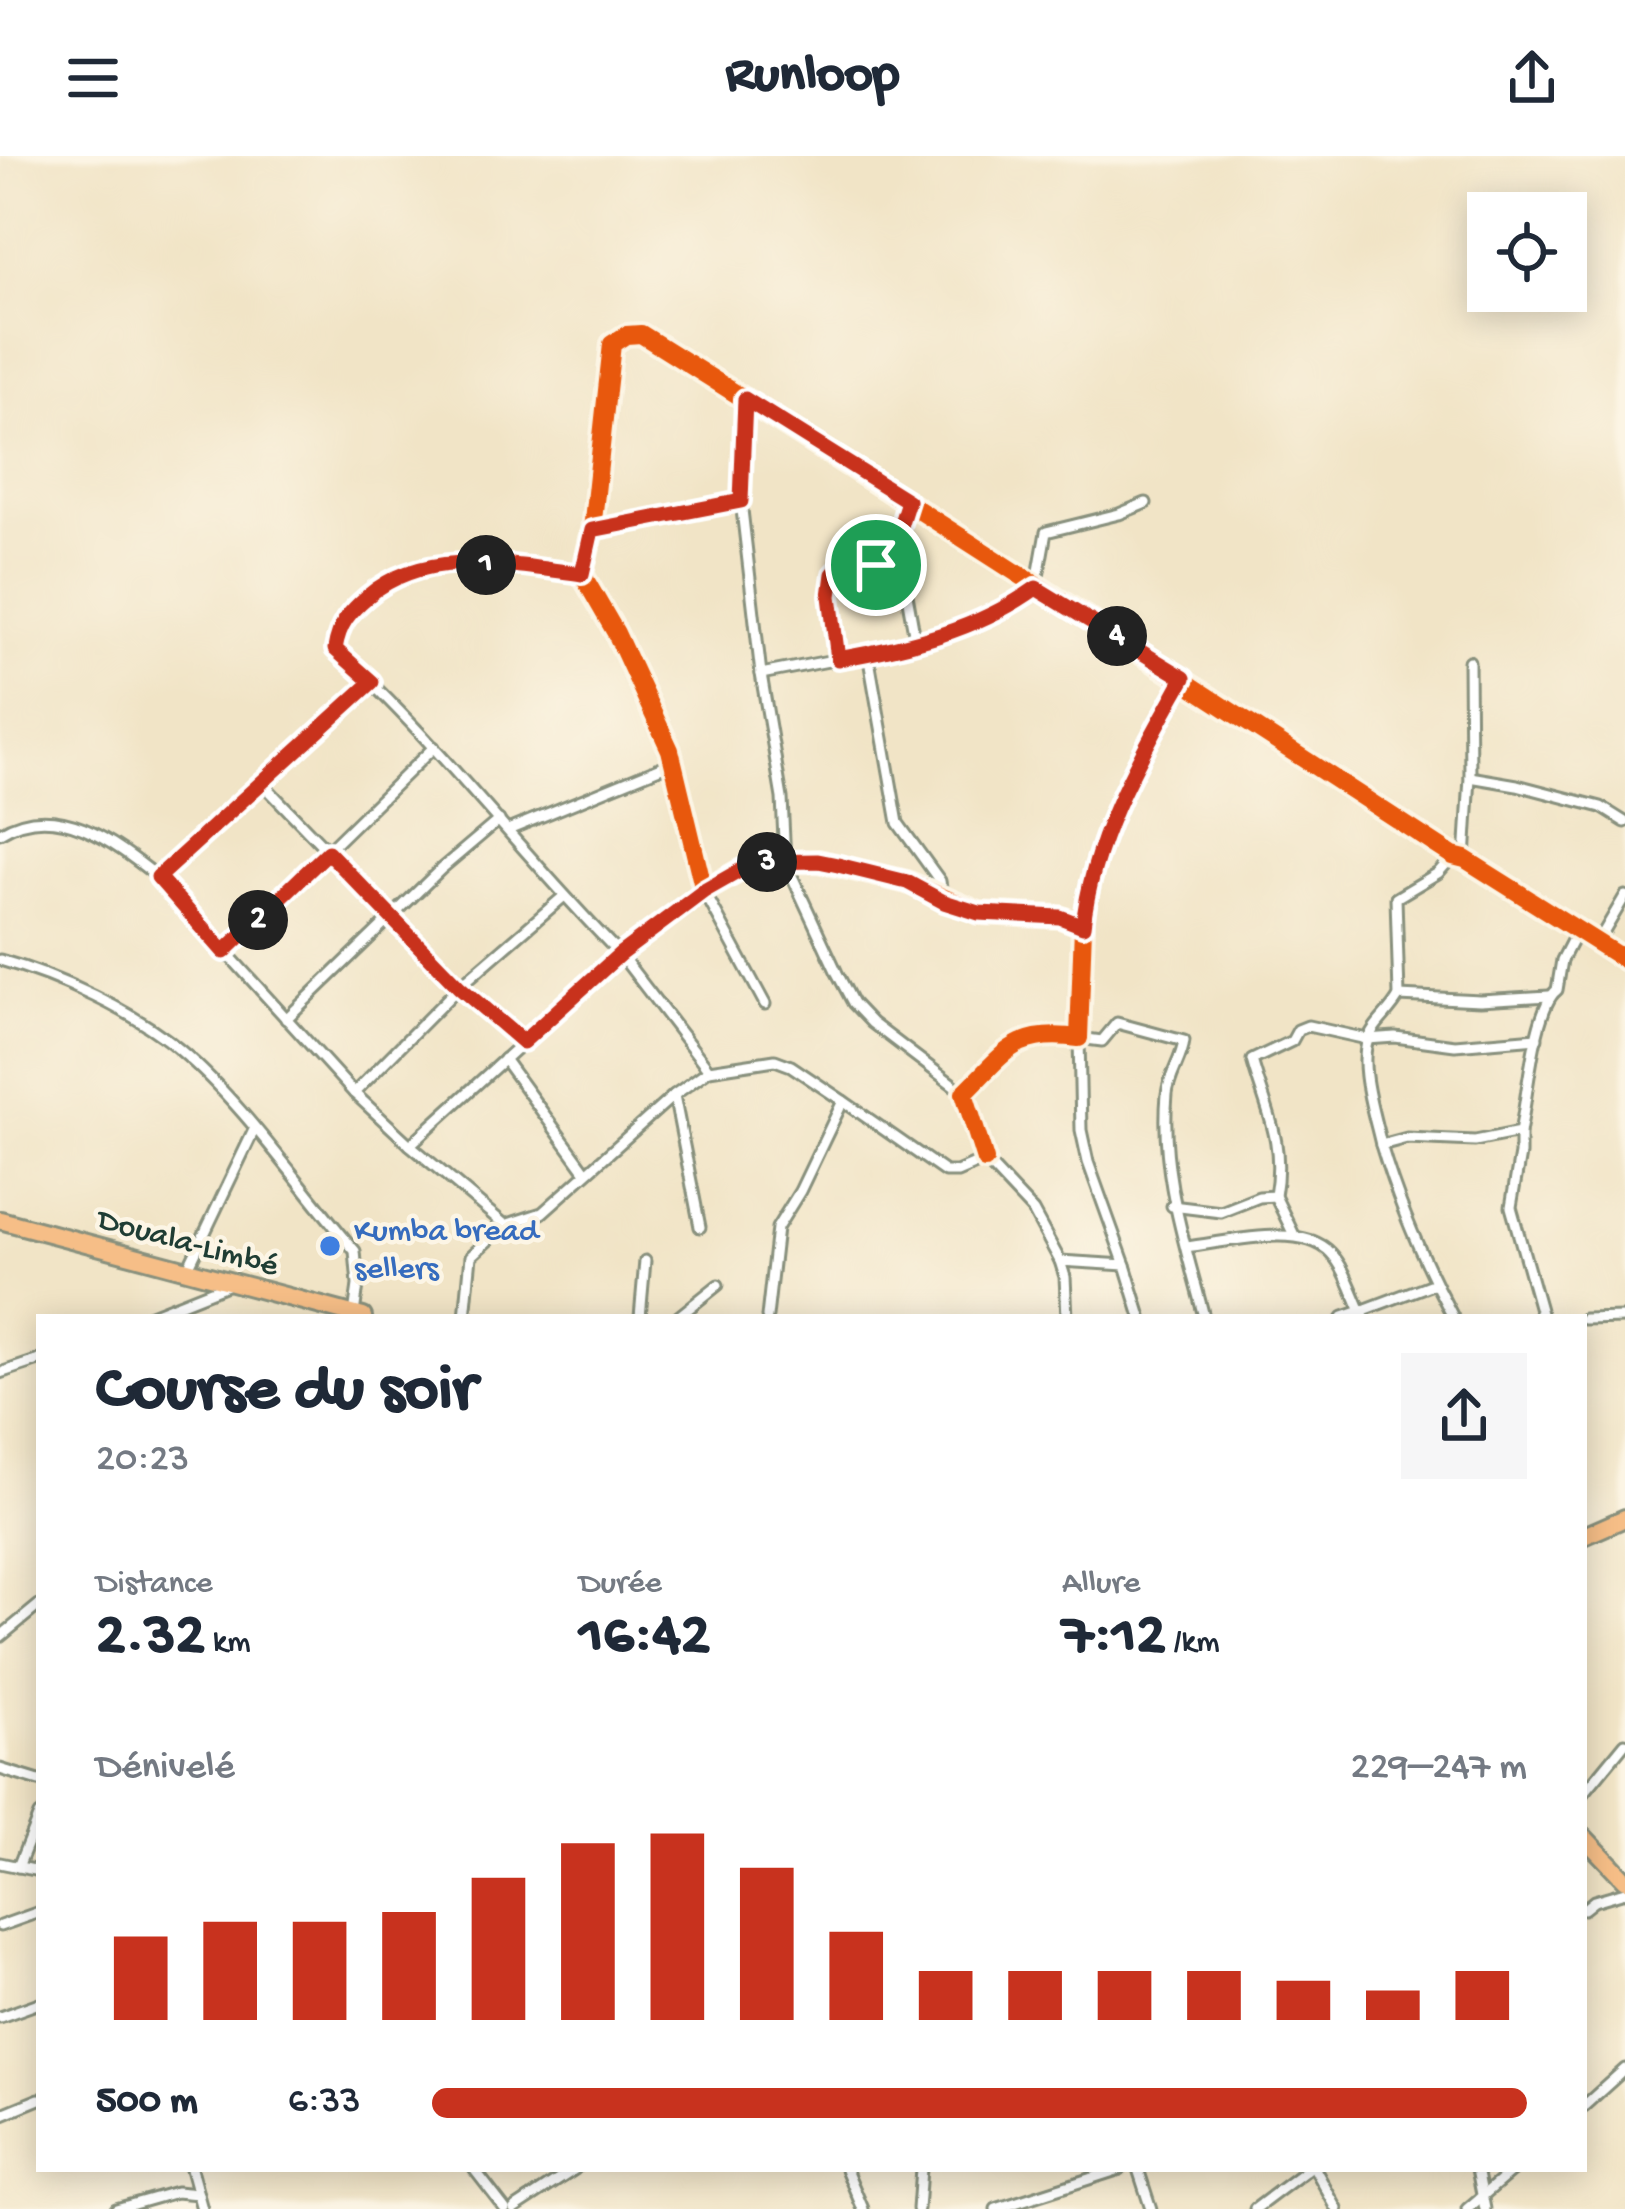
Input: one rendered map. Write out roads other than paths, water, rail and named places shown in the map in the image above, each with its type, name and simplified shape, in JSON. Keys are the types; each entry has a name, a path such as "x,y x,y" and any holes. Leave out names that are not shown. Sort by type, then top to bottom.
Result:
{"highway":[{"name":"Douala-Limbé","path":"0,1220 354,1314"},
{"path":"1587,1536 1625,1518"},
{"path":"1587,1841 1625,1880"}],"street":[{"path":"765,1004 704,891 674,761 633,666 582,574 592,530 612,344 626,335 641,334 745,399 1625,960"},
{"path":"745,399 741,501 760,674 782,798 784,861 854,1004 964,1093 985,1160 1033,1211 1060,1261 1067,1314"},
{"path":"592,530 741,501"},
{"path":"908,501 899,529 916,644"},
{"path":"1036,588 1046,532 1146,503"},
{"path":"838,659 830,596 833,574 838,569 901,562"},
{"path":"582,574 510,565 440,564 383,583 344,619 335,649 434,747 563,897 620,954 710,1070"},
{"path":"760,674 916,644 992,613 1036,588"},
{"path":"868,654 898,823 937,873 941,887 930,893"},
{"path":"1451,1314 1394,1191 1366,1072 1367,1039 1399,995 1396,898 1459,858 1470,777 1469,661"},
{"path":"1140,1314 1088,1162 1079,1102 1083,926 1088,880 1112,817 1184,678"},
{"path":"158,877 372,682"},
{"path":"224,952 434,747"},
{"path":"508,830 674,761"},
{"path":"1470,777 1517,784 1601,807 1625,822"},
{"path":"263,784 459,987 523,1042"},
{"path":"0,833 25,820 92,830 158,877 354,1093 505,1225"},
{"path":"286,1019 499,820"},
{"path":"410,1144 620,954 747,865 784,861 838,865 907,882 979,913 1060,917 1083,926"},
{"path":"1598,942 1625,896"},
{"path":"354,1093 459,987 563,897"},
{"path":"1399,995 1480,1000 1549,996 1557,990 1562,960 1578,929"},
{"path":"0,960 62,982 164,1037 217,1086 355,1251 358,1314"},
{"path":"1541,1314 1511,1207 1520,1132 1549,996"},
{"path":"964,1093 1023,1039 1053,1034 1102,1041 1118,1023 1184,1041 1167,1094 1172,1206 1183,1227 1203,1314"},
{"path":"1294,1235 1275,1196 1279,1158 1275,1129 1252,1060 1292,1041 1298,1030 1308,1026 1367,1039 1472,1045 1537,1038"},
{"path":"504,1059 586,1172"},
{"path":"465,1314 470,1256 505,1225 542,1213 674,1095 710,1070 776,1060 945,1172 985,1160"},
{"path":"674,1095 700,1227"},
{"path":"767,1314 777,1228 843,1101"},
{"path":"187,1270 254,1130"},
{"path":"1381,1145 1407,1138 1475,1141 1520,1132"},
{"path":"1172,1206 1221,1212 1259,1196 1275,1196"},
{"path":"1186,1247 1294,1235 1311,1238 1327,1248 1363,1314 1435,1283"},
{"path":"640,1314 646,1261"},
{"path":"1060,1261 1124,1265"},
{"path":"154,1314 234,1282"},
{"path":"682,1314 718,1285"},
{"path":"1587,1318 1625,1318"},
{"path":"0,1373 36,1361"},
{"path":"0,1637 36,1608"},
{"path":"1587,1789 1625,1742"},
{"path":"0,1769 36,1779"},
{"path":"19,1867 36,1823"},
{"path":"0,1863 36,1870"},
{"path":"1587,1906 1625,1892"},
{"path":"0,1926 36,1913"},
{"path":"0,2017 36,2004"},
{"path":"1587,2103 1625,2069"},
{"path":"0,2115 36,2100"},
{"path":"192,2172 202,2209"},
{"path":"478,2173 510,2209 570,2172"},
{"path":"847,2172 862,2209"},
{"path":"918,2209 921,2172"},
{"path":"996,2209 1111,2172"},
{"path":"1139,2172 1151,2209"},
{"path":"1255,2209 1307,2172"},
{"path":"1313,2172 1337,2209"},
{"path":"1478,2172 1484,2203"},
{"path":"1468,2209 1484,2203 1511,2172"},
{"path":"116,2209 176,2192 198,2194"}],"place":[{"name":"Kumba bread sellers","path":"330,1246"}]}
